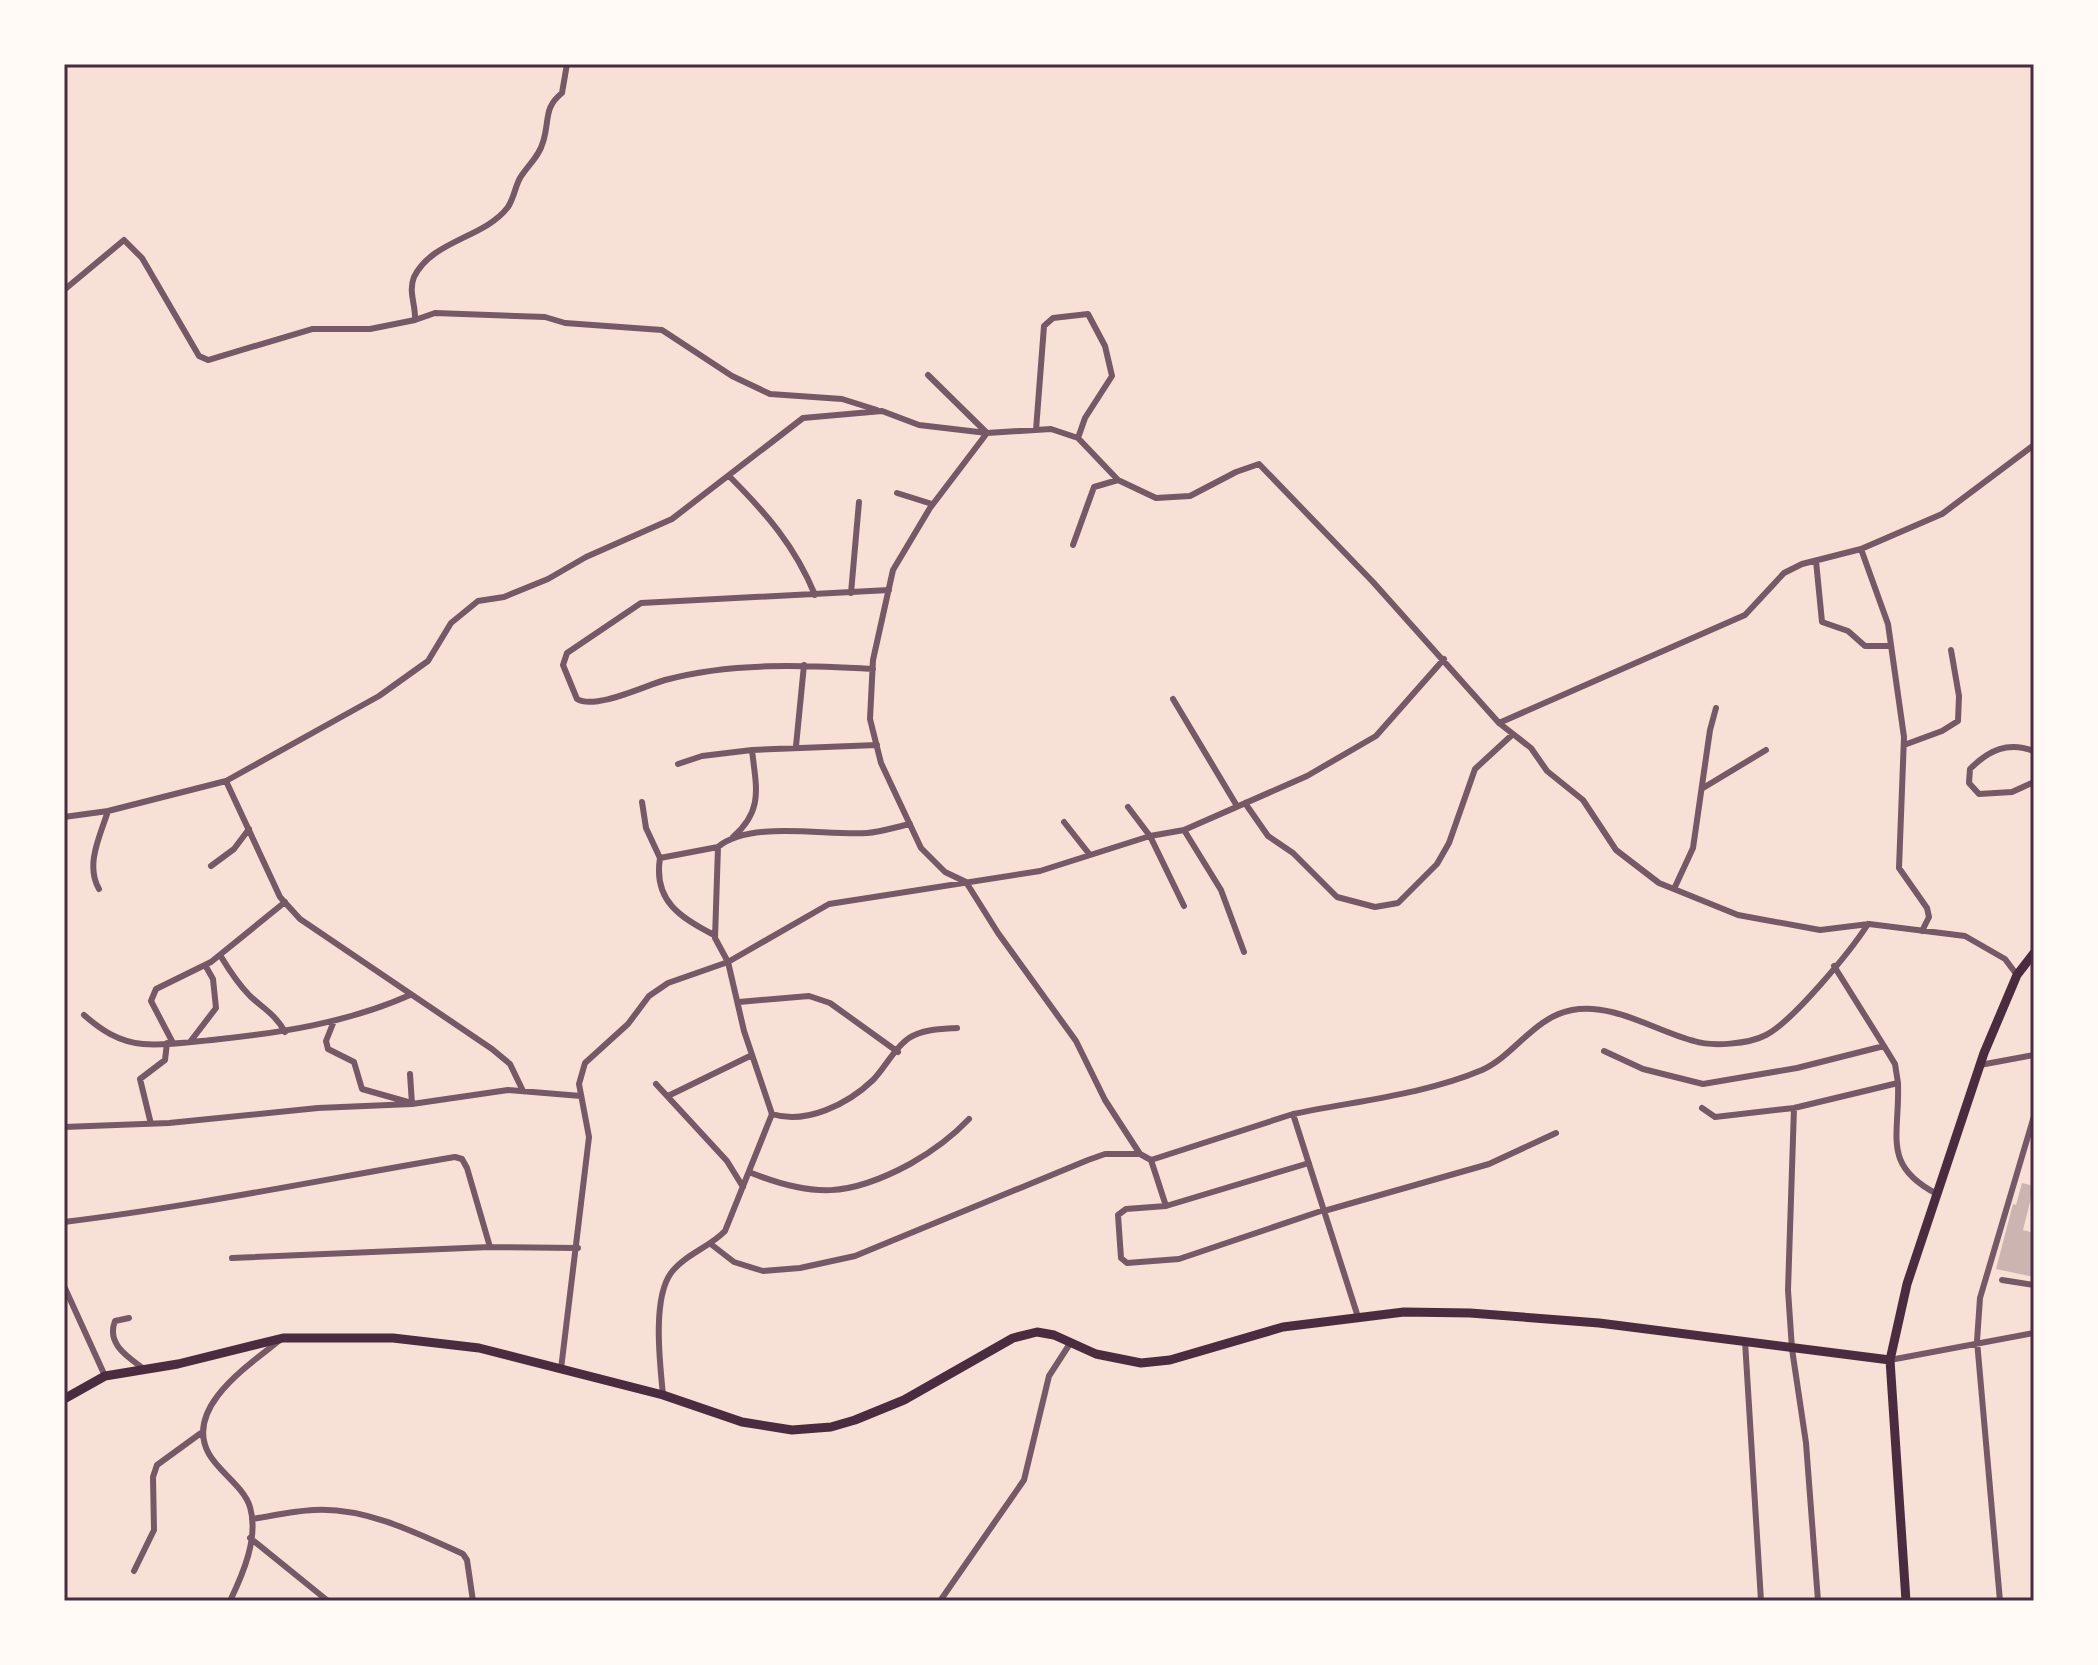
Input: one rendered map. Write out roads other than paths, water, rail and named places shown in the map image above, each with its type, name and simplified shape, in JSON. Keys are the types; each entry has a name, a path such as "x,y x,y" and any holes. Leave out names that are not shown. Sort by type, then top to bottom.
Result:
{"main road":[{"path":"1906,1601 1890,1360 1907,1284 1980,1065 2017,975 2034,953"},
{"path":"64,1399 105,1376 146,1371 283,1338 393,1338 479,1348 663,1395 742,1422 792,1430 831,1427 904,1400 1013,1338 1037,1332 1121,1360 1170,1360 1283,1327 1404,1312 1470,1313 1599,1323 1890,1360"}],"street":[{"path":"415,320 412,287 426,263 507,208 520,177 545,139 547,111 551,102 562,93 567,64"},
{"path":"64,290 124,240 142,258 199,356 208,360 312,329 370,329 435,313 545,317 565,323 662,330 732,376 770,394 842,399 919,425 987,433 1051,429 1078,438 1118,480 1156,498 1190,496 1236,472 1259,464 1444,659 1499,723 1531,748 1547,771 1583,800 1616,850 1659,883 1752,918 1820,930 1869,924 1965,936 2005,959 2017,975"},
{"path":"1036,430 1044,326 1053,318 1088,314 1105,346 1112,376 1085,418 1078,438"},
{"path":"928,375 987,433"},
{"path":"64,817 108,811 226,781 379,696 428,661 451,623 478,601 504,597 548,579 586,557 672,519 803,418 882,411"},
{"path":"987,433 932,504 893,570 873,669 870,719 881,763 921,848 945,872 966,882 998,933 1076,1041 1105,1100 1140,1154 1151,1160 1166,1206"},
{"path":"1499,723 1745,615 1784,573 1861,549 1942,514 2034,445"},
{"path":"729,476 775,522 798,556 815,595"},
{"path":"1073,545 1094,487 1118,480"},
{"path":"897,493 932,504"},
{"path":"851,593 859,502"},
{"path":"1861,549 1882,602 1891,646 1904,745 1899,868 1927,908 1929,917 1922,931"},
{"path":"1816,561 1822,622 1848,631 1865,646 1891,646"},
{"path":"873,669 804,665 681,676 594,703 577,699 563,665 567,653 641,603 889,590"},
{"path":"1904,745 1942,731 1958,721 1959,696 1951,650"},
{"path":"561,1369 589,1137 579,1084 585,1063 628,1024 649,996 668,983 728,962 782,928 829,904 1040,871 1150,836 1184,830 1307,776 1376,736 1444,659"},
{"path":"796,746 804,665"},
{"path":"1173,699 1237,806"},
{"path":"1674,889 1693,848 1716,708"},
{"path":"1245,803 1268,836 1293,853 1337,897 1375,907 1398,903 1443,854 1475,769 1513,734"},
{"path":"678,764 702,756 752,750 877,745"},
{"path":"2034,751 2020,745 2004,746 1984,755 1970,769 1969,783 1979,794 1993,796 2034,782"},
{"path":"660,858 718,847 749,823 755,810 752,750"},
{"path":"1703,788 1766,750"},
{"path":"226,781 285,902 300,919 331,943 492,1049 510,1064 523,1091"},
{"path":"642,802 646,828 660,858 658,881 663,897 679,917 714,935"},
{"path":"1128,807 1150,836 1184,906"},
{"path":"99,889 93,879 93,862 108,811"},
{"path":"1064,822 1090,855"},
{"path":"730,840 782,832 868,833 910,824"},
{"path":"211,866 234,849 249,829"},
{"path":"1184,830 1221,890 1244,952"},
{"path":"663,1395 659,1347 663,1295 671,1273 712,1245 725,1231 772,1114 752,1055 728,962 714,935 718,847"},
{"path":"151,1124 140,1079 165,1060 170,1043 151,1001 156,989 220,955 285,902"},
{"path":"1151,1160 1293,1114 1437,1086 1485,1068 1554,1015 1575,1009 1629,1018 1696,1042 1721,1043 1762,1037 1779,1027 1869,924"},
{"path":"220,955 253,999 275,1014 285,1032"},
{"path":"190,1042 216,1008 213,979 205,965"},
{"path":"1834,966 1895,1064 1898,1083 1897,1155 1906,1174 1937,1194"},
{"path":"84,1015 106,1034 143,1045 285,1032 334,1020 410,995"},
{"path":"739,1002 809,996 830,1003 898,1052"},
{"path":"334,1020 326,1041 328,1049 354,1062 362,1089 399,1097 412,1104"},
{"path":"772,1114 798,1118 825,1111 871,1082 907,1039 930,1030 957,1028"},
{"path":"1604,1051 1643,1069 1703,1084 1797,1068 1884,1046"},
{"path":"668,1096 752,1055"},
{"path":"1980,1065 2034,1055"},
{"path":"410,1074 412,1104"},
{"path":"1702,1108 1715,1117 1794,1108 1898,1083"},
{"path":"656,1084 727,1161 743,1187"},
{"path":"64,1127 151,1124 318,1108 412,1104 523,1091 581,1096"},
{"path":"1794,1108 1788,1290 1792,1349 1806,1443 1818,1601"},
{"path":"1293,1114 1358,1317"},
{"path":"2000,1601 1977,1341 1980,1298 2034,1116"},
{"path":"749,1172 787,1188 847,1191 878,1182 937,1149 969,1119"},
{"path":"1309,1163 1166,1206 1126,1209 1118,1215 1123,1262 1179,1259 1324,1211 1489,1164 1556,1133"},
{"path":"712,1245 734,1262 763,1271 841,1259 1105,1154 1140,1154"},
{"path":"64,1222 223,1199 267,1188 455,1157 462,1159 467,1168 490,1247"},
{"path":"232,1258 490,1247 578,1248"},
{"path":"2002,1280 2034,1285"},
{"path":"64,1286 105,1376"},
{"path":"129,1318 115,1321 116,1344 146,1371"},
{"path":"1890,1360 1977,1341 2034,1333"},
{"path":"230,1601 245,1570 252,1519 250,1505 209,1454 201,1433 208,1409 242,1370 283,1338"},
{"path":"1745,1341 1761,1601"},
{"path":"940,1601 1024,1480 1049,1376 1071,1342"},
{"path":"134,1571 154,1530 153,1477 157,1465 201,1433"},
{"path":"252,1519 314,1510 345,1511 406,1528 463,1554 467,1560 473,1601"},
{"path":"250,1538 328,1601"}]}
